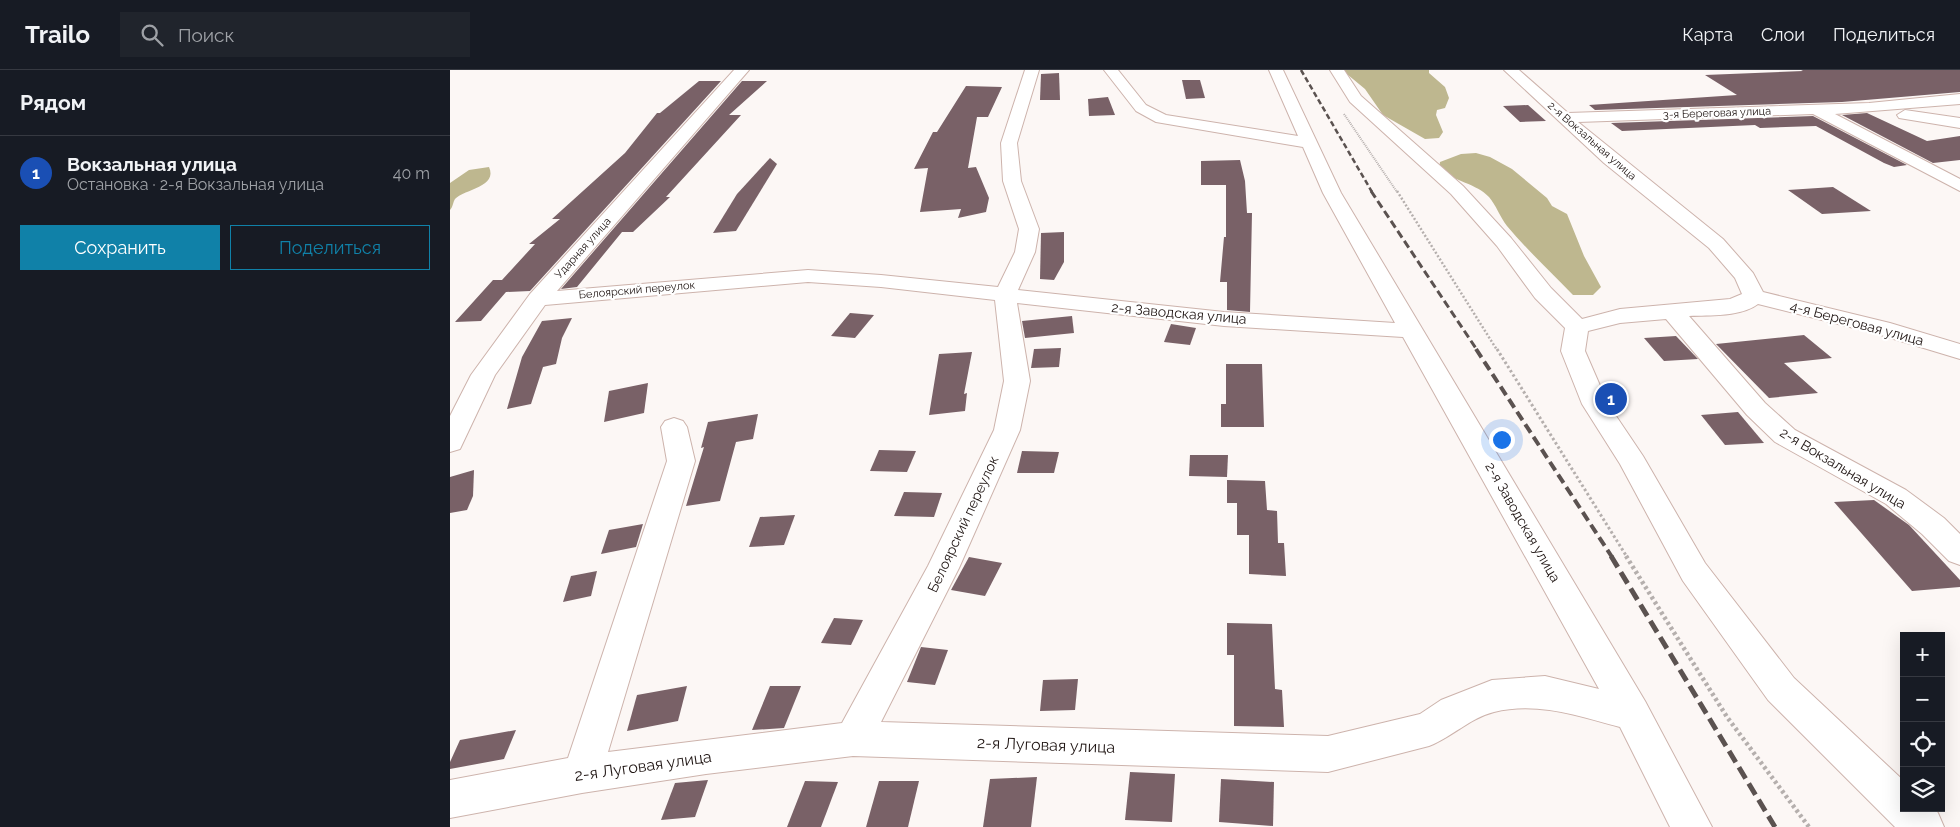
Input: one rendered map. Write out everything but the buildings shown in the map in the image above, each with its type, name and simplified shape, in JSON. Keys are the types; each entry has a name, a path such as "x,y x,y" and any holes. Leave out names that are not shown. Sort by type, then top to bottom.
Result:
{"street":[{"name":"Ударная улица","path":"450,443 483,375 538,299 742,70"},
{"path":"1005,296 1025,252 1029,229 1012,181 1009,143 1032,70"},
{"path":"1111,70 1141,108 1162,118 1309,143"},
{"name":"2-я Заводская улица","path":"1276,70 1332,193 1632,713 1692,827"},
{"path":"1337,70 1354,99 1458,190 1504,242 1543,293 1576,327"},
{"name":"2-я Вокзальная улица","path":"1511,70 1624,170 1680,213 1734,262 1748,279 1754,296"},
{"name":"3-я Береговая улица","path":"1564,118 1870,108 1960,99"},
{"name":"3-я Береговая улица","path":"1870,108 1960,123"},
{"path":"1814,110 1960,186"},
{"name":"Белоярский переулок","path":"538,299 808,276 881,281 1005,296 1017,381 1007,430 943,568 853,739"},
{"name":"2-я Заводская улица","path":"1005,296 1224,319 1413,331"},
{"path":"1576,327 1620,316 1730,306 1745,303 1754,296"},
{"name":"4-я Береговая улица","path":"1754,296 1882,328 1960,352"},
{"name":"2-я Вокзальная улица","path":"1671,310 1756,409 1785,436 1896,497 1933,526 1960,553"},
{"path":"1576,327 1573,351 1595,404 1634,462 1694,572 1781,689 1900,804"},
{"path":"582,774 681,461 674,428"},
{"name":"2-я Луговая улица","path":"450,799 582,774 706,756 853,739 1328,754 1429,729 1454,712 1492,696 1545,692 1632,713"},
{"path":"1908,812 1924,827"}],"path":[{"path":"1340,107 1410,211 1727,717 1808,827"}],"shaded area":[{"path":"1342,70 1429,70 1429,73 1445,87 1449,98 1445,108 1437,110 1436,115 1443,132 1439,138 1425,139 1383,115 1365,89"},
{"path":"1476,153 1490,157 1512,169 1547,198 1552,206 1567,214 1584,256 1601,287 1593,295 1573,295 1507,226 1489,197 1478,189 1451,177 1439,169 1440,162 1461,154"},
{"path":"489,167 491,174 489,179 479,187 455,199 450,210 450,183 469,170"}],"railway":[{"path":"1301,70 1372,192"},
{"path":"1371,191 1477,350"},
{"path":"1476,349 1612,557"},
{"path":"1611,556 1775,827"}],"place":[{"name":"Вокзальная улица","path":"1611,399"}]}
